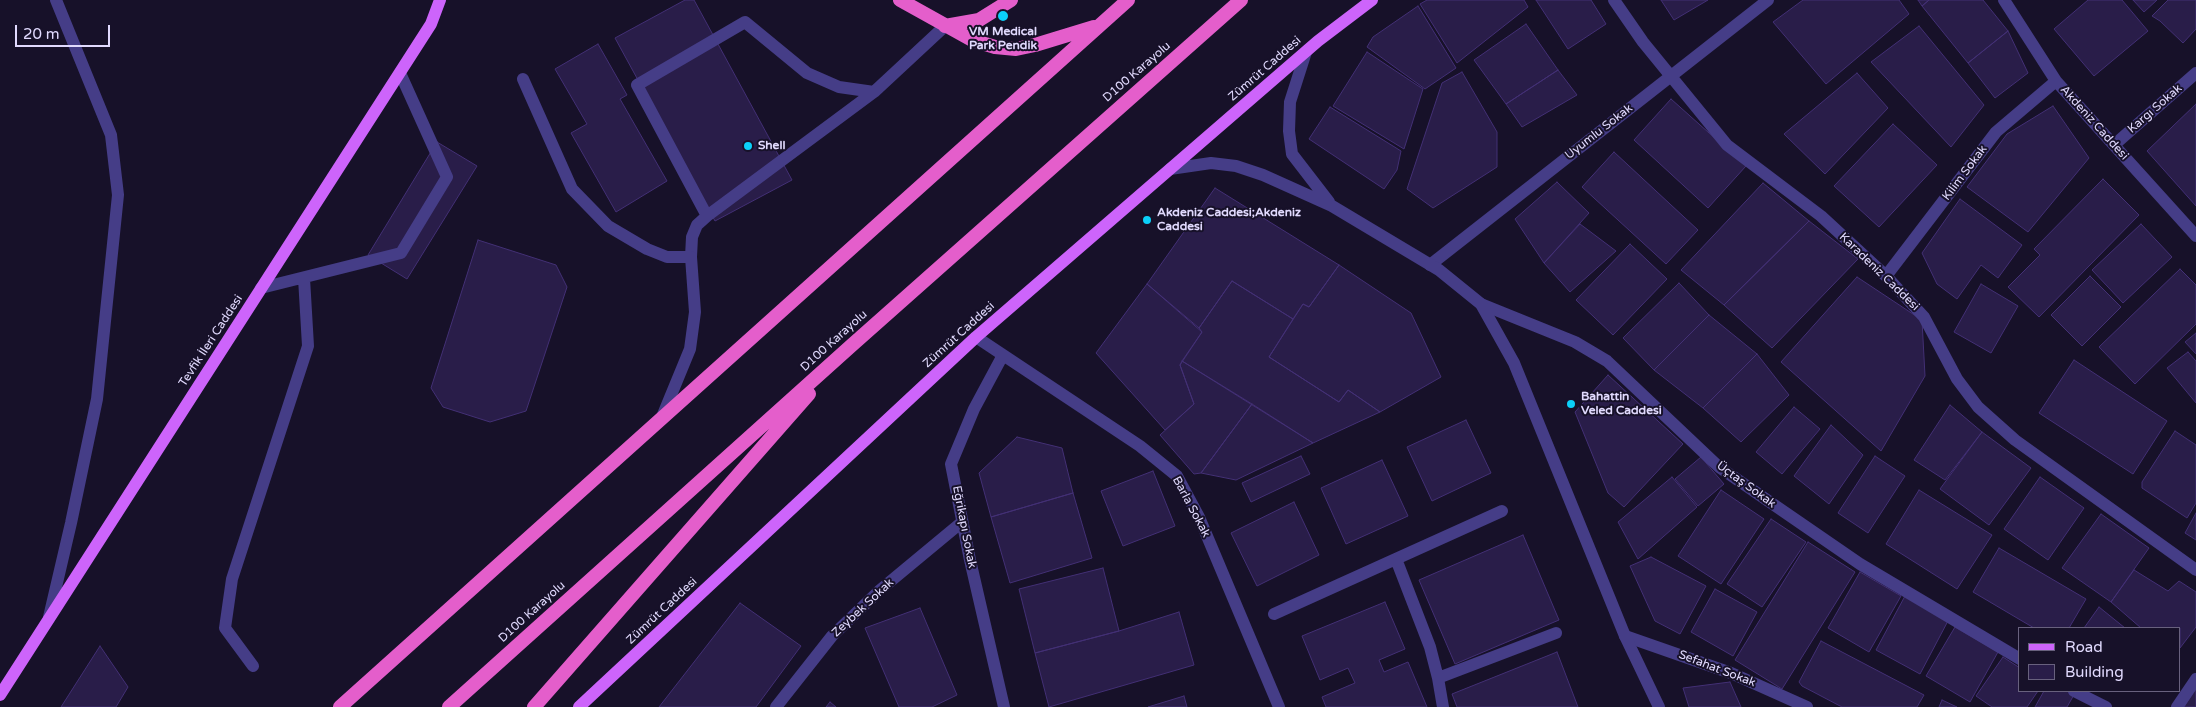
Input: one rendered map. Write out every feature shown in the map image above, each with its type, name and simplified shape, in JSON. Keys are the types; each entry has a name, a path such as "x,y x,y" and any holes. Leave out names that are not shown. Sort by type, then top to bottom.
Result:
{"highway":[{"path":"900,0 972,40 995,47 1016,49 1055,40 1100,25"},
{"path":"945,26 979,20 1011,0"},
{"path":"340,707 1128,0"},
{"name":"D100 Karayolu","path":"448,707 1241,0"},
{"path":"534,707 852,345"}],"main road":[{"name":"Tevfik İleri Caddesi","path":"0,696 431,24 440,0"},
{"path":"431,24 449,0"},
{"name":"Zümrüt Caddesi","path":"579,707 976,337 1306,52 1372,0"}],"street":[{"path":"48,621 72,523 97,399 118,195 112,135 56,0"},
{"name":"Karadeniz Caddesi","path":"1614,0 1643,42 1727,145 1821,216 1886,276 1924,316 1957,379 1978,407 2016,440 2196,570"},
{"name":"Uyumlu Sokak","path":"1430,265 1768,0"},
{"name":"Akdeniz Caddesi","path":"2004,0 2056,81 2196,236"},
{"path":"707,216 637,86 745,22 807,73 838,87 874,92"},
{"path":"662,418 690,349 695,312 691,257 692,237 697,225 874,92 945,26"},
{"path":"1306,52 1290,102 1289,131 1292,154 1332,206"},
{"path":"261,288 402,252 447,177 400,73"},
{"name":"Kargı Sokak","path":"2114,145 2196,73"},
{"path":"523,79 572,189 608,226 647,250 667,257 691,257"},
{"name":"Kilim Sokak","path":"1886,276 1996,132 2056,81"},
{"path":"1170,169 1211,163 1236,166 1263,175 1332,206 1430,265 1481,304 1514,363 1625,636 1659,707"},
{"path":"252,666 225,628 232,579 308,346 304,278"},
{"name":"Üçtaş Sokak","path":"1481,304 1575,342 1607,362 1719,467 1860,564 2018,658"},
{"name":"Barla Sokak","path":"976,337 1140,446 1177,476 1199,517 1278,707"},
{"name":"Eğrikapı Sokak","path":"1003,355 974,409 951,464 962,522 1004,707"},
{"path":"1274,614 1502,510"},
{"name":"Zeybek Sokak","path":"776,707 832,636 880,590 962,522"},
{"path":"1396,559 1430,647 1443,707"},
{"path":"1438,678 1556,634"},
{"name":"Sefahat Sokak","path":"1625,636 1731,672 1807,707"},
{"path":"2176,707 2196,679"},
{"path":"2076,692 2106,707"}],"building":[{"path":"685,0 694,0 792,180 715,221 615,38"},
{"path":"1427,0 1524,0 1528,7 1457,63 1420,4"},
{"path":"1536,0 1591,0 1606,24 1568,49"},
{"path":"1661,0 1708,0 1674,20"},
{"path":"1803,0 1899,0 1909,14 1826,84 1773,22"},
{"path":"1918,0 1929,0 1922,6"},
{"path":"1929,0 1983,0 2008,31 1968,63 1922,6"},
{"path":"2088,0 2122,0 2148,31 2094,76 2054,29"},
{"path":"2133,0 2157,0 2144,12"},
{"path":"2168,0 2196,0 2196,29 2183,43 2152,16"},
{"path":"1418,6 1456,68 1425,89 1367,47 1373,37"},
{"path":"1526,24 1558,70 1506,104 1474,60"},
{"path":"1919,26 1984,105 1951,147 1871,62"},
{"path":"2008,31 2028,73 1995,98 1968,63"},
{"path":"598,44 627,95 620,99 667,181 616,212 571,133 587,124 555,69"},
{"path":"1367,52 1423,89 1404,149 1333,106"},
{"path":"1558,70 1577,95 1522,127 1506,104"},
{"path":"1462,72 1497,132 1497,167 1433,208 1407,189 1442,83"},
{"path":"1857,73 1888,108 1825,174 1784,134"},
{"path":"1671,99 1746,166 1708,208 1634,140"},
{"path":"2196,104 2196,206 2147,151"},
{"path":"2053,106 2089,158 2028,232 1967,187 2007,134"},
{"path":"1330,107 1401,151 1397,170 1384,189 1309,139"},
{"path":"1893,124 1937,165 1879,227 1834,186"},
{"path":"437,142 477,166 407,279 368,255"},
{"path":"1614,152 1698,230 1666,264 1582,187"},
{"path":"2103,179 2139,215 2039,317 2008,287 2040,255 2034,249"},
{"path":"1557,182 1589,213 1544,263 1515,219"},
{"path":"1763,183 1809,221 1724,305 1681,270"},
{"path":"1215,188 1339,265 1309,307 1303,304 1293,319 1232,281 1199,328 1147,284"},
{"path":"1960,199 2022,245 1998,278 1981,265 1957,299 1937,284 1922,253"},
{"path":"1809,221 1858,259 1772,348 1724,305"},
{"path":"1580,224 1616,251 1570,292 1544,263"},
{"path":"2141,224 2172,257 2123,303 2092,270"},
{"path":"478,240 556,265 567,287 526,411 490,422 443,407 431,388"},
{"path":"1630,244 1667,279 1613,335 1576,300"},
{"path":"1339,265 1411,313 1441,377 1380,412 1348,390 1339,402 1269,357 1303,304 1309,307"},
{"path":"2180,269 2196,285 2196,324 2135,384 2099,347"},
{"path":"2090,276 2121,307 2082,346 2051,315"},
{"path":"1857,277 1922,320 1925,376 1881,451 1781,362"},
{"path":"1232,281 1293,319 1269,357 1339,402 1348,390 1380,412 1313,443 1182,361 1202,332 1199,328"},
{"path":"1679,283 1709,315 1654,370 1623,338"},
{"path":"1147,284 1202,332 1180,365 1194,404 1165,430 1096,353"},
{"path":"1981,284 2018,306 1991,353 1954,332"},
{"path":"1709,315 1757,354 1703,408 1654,370"},
{"path":"2196,333 2196,354 2185,342"},
{"path":"2188,352 2196,361 2196,403 2167,368"},
{"path":"1757,354 1789,395 1741,442 1703,408"},
{"path":"2074,360 2167,421 2133,474 2039,413"},
{"path":"1182,361 1252,404 1201,473 1194,474 1160,435 1194,404 1180,365"},
{"path":"1608,375 1683,444 1624,507 1608,493 1575,412"},
{"path":"1252,404 1313,443 1236,480 1201,473"},
{"path":"1950,405 1982,432 1945,480 1914,460"},
{"path":"1794,407 1820,429 1782,474 1756,452"},
{"path":"1466,420 1491,473 1432,501 1407,447"},
{"path":"1831,425 1863,455 1829,504 1794,476"},
{"path":"2175,431 2196,445 2196,503 2187,518 2142,488 2142,482"},
{"path":"1982,432 2031,468 1989,525 1940,489"},
{"path":"1017,437 1062,448 1073,493 991,517 979,473"},
{"path":"1301,456 1310,474 1251,502 1242,483"},
{"path":"1875,456 1905,476 1868,533 1838,513"},
{"path":"1701,457 1724,484 1698,506 1675,479"},
{"path":"1382,460 1408,516 1346,544 1321,488"},
{"path":"1153,471 1175,526 1123,546 1101,491"},
{"path":"1672,477 1697,507 1638,559 1618,522"},
{"path":"2040,477 2084,508 2048,560 2004,529"},
{"path":"1721,490 1764,519 1721,584 1678,556"},
{"path":"1919,490 1992,535 1957,589 1886,544"},
{"path":"1073,493 1092,558 1010,583 991,517"},
{"path":"1294,502 1319,555 1257,586 1231,533"},
{"path":"2196,513 2196,540 2185,533"},
{"path":"2101,514 2149,548 2111,602 2062,568"},
{"path":"1771,519 1806,542 1762,607 1727,584"},
{"path":"1523,535 1559,620 1455,664 1419,580"},
{"path":"1808,542 1855,572 1782,689 1735,660"},
{"path":"1999,548 2086,599 2070,627 2032,627 1973,592"},
{"path":"1651,557 1706,586 1680,634 1655,621 1630,566"},
{"path":"1103,568 1119,631 1035,653 1019,589"},
{"path":"2134,570 2168,591 2179,581 2196,592 2196,627 2181,647 2181,627 2140,627 2111,602"},
{"path":"1860,572 1901,596 1869,652 1828,628"},
{"path":"1715,589 1757,612 1733,656 1691,632"},
{"path":"1905,596 1949,619 1920,674 1876,650"},
{"path":"1385,602 1405,649 1379,660 1384,672 1408,662 1427,707 1326,707 1322,697 1355,683 1348,668 1320,680 1302,636"},
{"path":"740,603 801,646 756,707 659,707"},
{"path":"2099,607 2124,627 2085,627"},
{"path":"920,608 957,695 932,707 899,707 865,628"},
{"path":"1179,612 1194,665 1049,707 1035,653 1119,631"},
{"path":"1955,627 1998,652 1970,702 1926,676"},
{"path":"1821,641 1924,695 1917,707 1842,707 1802,686 1799,682"},
{"path":"100,646 128,687 116,707 61,707"},
{"path":"1557,652 1578,707 1457,707 1452,694"},
{"path":"2003,657 2018,667 2018,692 2037,692 2027,707 1992,707 1976,696"},
{"path":"1730,682 1741,707 1689,707 1683,688"},
{"path":"2196,688 2196,707 2184,707"},
{"path":"2043,692 2075,693 2067,707 2035,707"},
{"path":"1184,696 1187,707 1148,707"},
{"path":"1942,700 1957,707 1939,707"},
{"path":"830,702 836,707 826,707"}],"place":[{"name":"VM Medical Park Pendik","path":"1003,16"},
{"name":"Shell","path":"748,146"},
{"name":"Akdeniz Caddesi;Akdeni̇z Caddesi̇","path":"1147,220"},
{"name":"Bahattin Veled Caddesi","path":"1571,404"}]}
